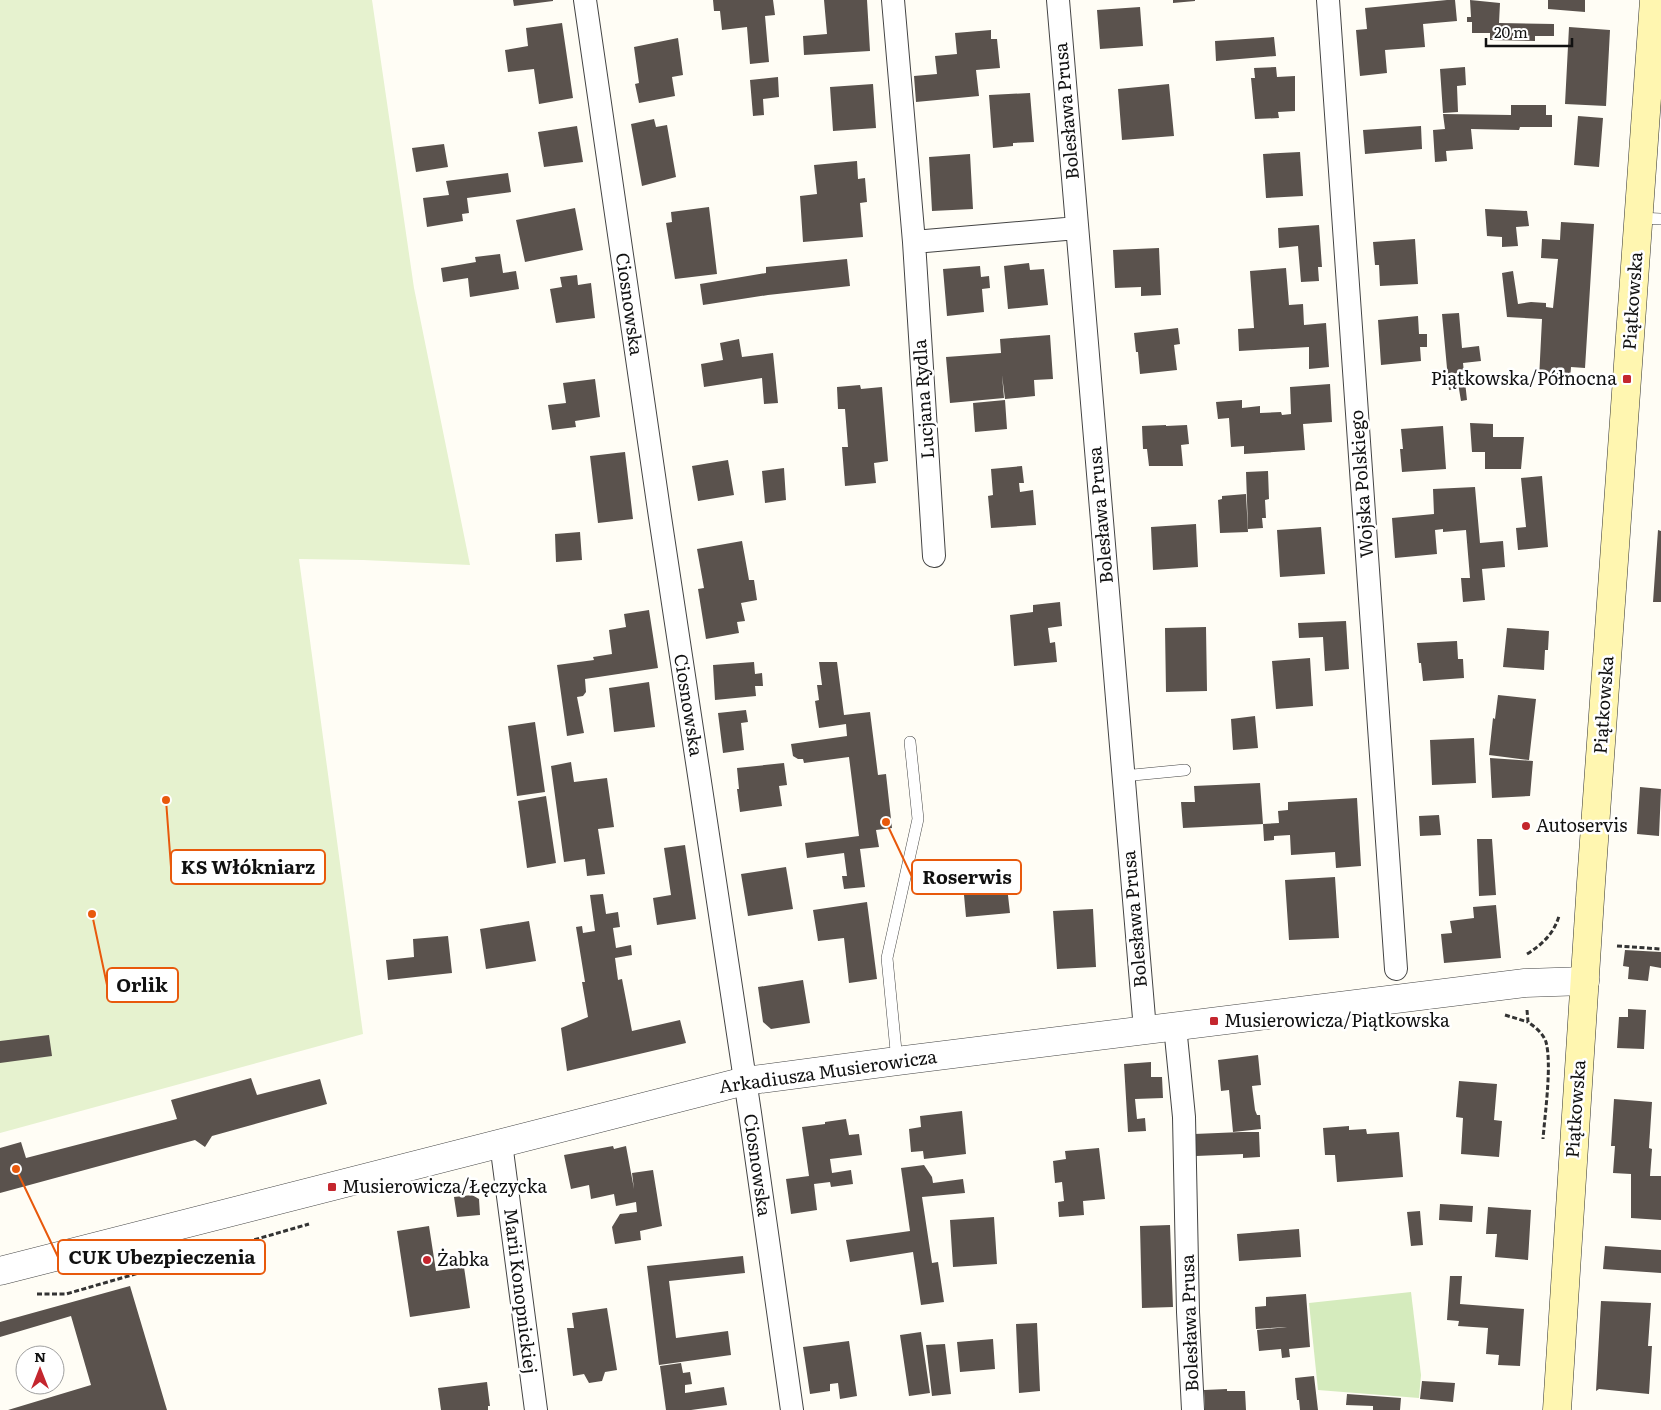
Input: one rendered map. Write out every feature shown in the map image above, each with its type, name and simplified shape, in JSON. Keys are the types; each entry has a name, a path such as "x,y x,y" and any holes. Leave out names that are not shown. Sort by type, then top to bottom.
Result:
{"main road":[{"name":"Piątkowska","path":"1557,1410 1585,981 1650,219 1649,133 1655,78 1656,7"}],"street":[{"name":"Ciosnowska","path":"585,0 792,1410"},
{"name":"Lucjana Rydla","path":"893,0 914,242 934,556"},
{"name":"Bolesława Prusa","path":"1058,0 1145,1030"},
{"name":"Wojska Polskiego","path":"1328,0 1396,969"},
{"path":"914,242 1077,228"},
{"name":"Arkadiusza Musierowicza","path":"0,1271 745,1081 1525,983 1585,981"},
{"name":"Bolesława Prusa","path":"1175,1026 1184,1117 1188,1312 1193,1410"},
{"name":"Marii Konopnickiej","path":"501,1143 536,1410"}],"lane":[{"path":"897,1061 886,958 918,819 910,742"},
{"path":"1123,776 1185,770"}],"path":[{"path":"1543,1143 1548,1064 1546,1041 1538,1030 1528,1022 1522,957 1536,949 1549,937 1556,925 1560,912"},
{"path":"1617,946 1661,949"},
{"path":"37,1294 66,1294 316,1222"}],"green space":[{"path":"0,0 372,0 414,288 470,565 299,559 363,1034 0,1133"},
{"path":"1411,1292 1421,1375 1419,1398 1318,1390 1309,1303"}],"building":[{"path":"513,0 553,0 553,1 514,6"},
{"path":"713,0 773,0 775,15 765,16 769,62 750,64 747,27 722,30 720,11 714,11"},
{"path":"824,0 867,0 870,51 804,55 803,36 827,34"},
{"path":"1173,0 1195,0 1195,1 1173,3"},
{"path":"1455,0 1457,21 1423,24 1425,47 1385,50 1387,73 1360,76 1356,30 1367,29 1365,8"},
{"path":"1470,0 1500,3 1499,23 1554,24 1554,36 1535,36 1535,41 1490,40 1490,33 1472,33 1472,22 1467,22 1467,17 1471,17"},
{"path":"1548,0 1585,0 1585,12 1548,9"},
{"path":"1140,7 1143,46 1100,49 1097,10"},
{"path":"562,23 573,98 539,104 534,69 508,72 505,50 528,46 526,28"},
{"path":"1569,27 1610,30 1606,106 1565,104"},
{"path":"991,30 991,39 997,39 1000,68 976,70 979,96 916,102 914,76 937,74 935,56 957,54 955,33"},
{"path":"1274,37 1276,56 1216,61 1215,41"},
{"path":"678,38 683,75 672,77 675,96 639,103 635,84 639,83 634,47"},
{"path":"1276,67 1277,77 1295,76 1295,111 1278,112 1279,118 1255,119 1251,78 1255,78 1254,68"},
{"path":"1465,67 1466,85 1457,86 1458,112 1443,113 1440,69"},
{"path":"778,77 779,97 763,99 764,115 753,116 750,80"},
{"path":"873,84 876,128 833,131 830,87"},
{"path":"1169,84 1174,136 1122,140 1118,89"},
{"path":"1030,93 1034,142 1013,143 1013,146 993,148 989,95"},
{"path":"1511,105 1546,105 1546,115 1552,115 1552,127 1520,127 1519,130 1471,129 1473,149 1446,151 1447,161 1435,162 1433,130 1445,129 1443,114 1511,115"},
{"path":"1578,116 1603,118 1599,167 1574,165"},
{"path":"654,119 656,127 667,125 676,177 642,186 631,124"},
{"path":"577,126 583,162 544,167 538,132"},
{"path":"1421,126 1422,149 1365,154 1363,130"},
{"path":"444,144 448,167 416,172 412,148"},
{"path":"1300,152 1303,196 1266,198 1263,154"},
{"path":"970,154 973,209 932,211 929,157"},
{"path":"857,161 858,179 865,178 867,202 860,203 863,237 803,242 800,196 817,194 814,165"},
{"path":"508,173 511,192 467,198 469,213 462,214 463,221 427,227 423,198 449,195 446,181"},
{"path":"709,207 717,274 675,279 666,223 672,222 671,212"},
{"path":"575,208 583,250 525,262 516,220"},
{"path":"1485,209 1527,211 1529,226 1516,227 1518,246 1502,247 1502,237 1487,236"},
{"path":"1561,222 1594,224 1585,368 1571,367 1570,381 1539,379 1542,319 1507,317 1502,273 1513,271 1518,304 1531,302 1546,303 1546,307 1553,308 1558,259 1541,258 1542,239 1560,240"},
{"path":"1319,225 1322,267 1318,267 1319,281 1301,282 1298,246 1279,248 1278,228"},
{"path":"1415,239 1418,284 1380,286 1379,265 1375,265 1373,242"},
{"path":"1159,248 1161,295 1141,296 1141,287 1115,288 1113,250"},
{"path":"500,254 503,273 516,271 519,289 470,297 468,278 443,282 441,268 476,262 475,257"},
{"path":"847,259 850,286 768,295 703,305 700,284 766,273 766,267"},
{"path":"1029,263 1030,270 1044,269 1048,305 1008,309 1004,266"},
{"path":"980,266 981,277 989,276 990,288 982,289 984,312 947,316 943,269"},
{"path":"1286,268 1289,305 1303,304 1304,325 1326,323 1329,367 1309,369 1309,347 1239,351 1238,329 1254,328 1250,271"},
{"path":"577,275 578,285 591,283 595,318 556,323 550,289 562,287 560,277"},
{"path":"1459,313 1462,348 1479,346 1481,361 1463,363 1467,400 1461,401 1459,389 1449,390 1442,314"},
{"path":"1418,316 1419,334 1427,334 1427,347 1420,347 1421,361 1381,365 1378,320"},
{"path":"1178,328 1180,344 1174,345 1177,370 1140,374 1134,333"},
{"path":"1050,335 1053,379 1034,380 1035,396 1005,399 1002,375 1004,398 950,403 946,357 1001,353 1000,339"},
{"path":"739,339 742,357 773,353 778,403 764,404 762,378 704,387 701,364 723,360 720,343"},
{"path":"595,379 600,417 575,421 576,427 552,430 548,405 566,403 563,383"},
{"path":"1330,384 1332,422 1303,424 1305,450 1244,454 1244,446 1231,447 1229,418 1218,419 1216,402 1242,400 1242,408 1260,406 1260,413 1281,412 1282,415 1291,414 1290,387"},
{"path":"860,385 861,389 882,387 888,461 874,463 876,483 845,486 842,447 848,447 845,409 838,409 837,387"},
{"path":"1005,400 1007,429 975,432 973,403"},
{"path":"1470,423 1493,424 1493,437 1524,437 1521,469 1485,469 1485,452 1472,452"},
{"path":"1187,425 1189,444 1181,445 1183,466 1149,466 1147,449 1143,449 1142,426"},
{"path":"1443,426 1446,469 1402,472 1400,449 1403,449 1401,429"},
{"path":"625,452 633,519 598,523 590,456"},
{"path":"728,460 734,495 698,501 692,466"},
{"path":"1022,466 1024,483 1019,483 1020,492 1033,490 1036,525 991,528 988,496 993,495 991,469"},
{"path":"784,468 786,500 765,503 762,471"},
{"path":"1268,471 1269,499 1265,500 1266,518 1262,518 1263,528 1248,529 1246,472"},
{"path":"1542,476 1548,547 1518,550 1516,528 1526,527 1521,478"},
{"path":"1475,487 1480,543 1503,541 1505,567 1482,569 1485,600 1463,602 1461,578 1470,578 1466,530 1443,532 1443,529 1435,530 1437,554 1395,558 1392,518 1434,514 1433,489"},
{"path":"1246,494 1248,532 1220,533 1218,500 1222,499 1222,496"},
{"path":"1196,524 1198,567 1153,570 1151,527"},
{"path":"1321,527 1325,574 1280,577 1277,530"},
{"path":"1658,530 1661,531 1661,602 1653,602"},
{"path":"580,532 582,560 556,562 555,534"},
{"path":"742,541 749,580 754,580 757,600 741,603 745,621 737,622 739,633 706,639 698,589 704,588 697,549"},
{"path":"1060,602 1062,626 1048,628 1050,643 1055,642 1057,662 1014,666 1010,615 1033,612 1033,605"},
{"path":"649,610 658,668 585,679 586,692 583,696 577,697 584,733 567,736 557,665 594,660 593,657 612,654 609,630 626,627 624,614"},
{"path":"1346,621 1349,669 1325,671 1323,637 1299,638 1298,623"},
{"path":"1206,627 1207,691 1166,692 1165,628"},
{"path":"1507,628 1549,631 1548,650 1545,650 1544,670 1503,667"},
{"path":"1457,641 1458,659 1463,659 1464,678 1423,681 1417,643"},
{"path":"1310,658 1313,706 1276,709 1272,661"},
{"path":"754,662 755,674 762,673 763,686 755,686 756,696 715,700 713,665"},
{"path":"819,662 837,662 844,715 870,712 878,775 886,774 892,828 876,830 879,847 860,849 865,887 844,889 842,876 847,876 844,853 807,858 805,843 859,836 849,757 804,763 803,759 793,756 791,744 847,736 846,724 819,728 815,701 819,700 817,685 822,685"},
{"path":"649,682 655,727 614,732 609,688"},
{"path":"1498,695 1536,699 1529,760 1489,755 1493,718 1495,719"},
{"path":"746,710 748,722 741,723 744,750 723,753 718,713"},
{"path":"1255,716 1258,748 1233,750 1231,719"},
{"path":"535,722 545,792 517,796 508,726"},
{"path":"1474,738 1476,783 1432,785 1430,740"},
{"path":"1490,758 1533,761 1530,796 1492,798"},
{"path":"571,762 574,782 607,778 614,827 598,829 605,874 587,876 585,859 564,862 551,766"},
{"path":"784,763 787,785 779,786 782,806 740,812 737,768"},
{"path":"1260,783 1263,824 1183,828 1181,802 1195,802 1194,786"},
{"path":"1640,787 1661,789 1659,836 1637,834"},
{"path":"546,796 556,863 527,868 518,801"},
{"path":"1357,798 1361,866 1336,868 1335,852 1291,855 1290,835 1274,836 1274,840 1264,841 1263,824 1279,823 1278,811 1288,810 1288,802"},
{"path":"1439,815 1441,835 1420,836 1419,816"},
{"path":"1477,839 1492,839 1496,895 1479,896"},
{"path":"685,845 696,919 657,925 653,898 671,895 664,848"},
{"path":"786,867 793,909 748,916 741,874"},
{"path":"1005,869 1010,913 966,917 962,873"},
{"path":"1335,877 1339,938 1289,940 1285,880"},
{"path":"603,894 606,914 618,912 620,927 613,928 616,948 631,945 632,955 615,958 618,980 622,979 632,1031 680,1020 686,1043 567,1071 561,1028 588,1017 582,982 585,982 576,927 582,926 583,933 595,931 590,895"},
{"path":"867,902 877,979 849,983 844,938 818,941 813,910"},
{"path":"1496,905 1501,958 1444,963 1441,934 1452,933 1450,921 1474,918 1473,907"},
{"path":"1093,909 1096,967 1057,969 1053,911"},
{"path":"529,921 536,961 486,969 480,929"},
{"path":"448,936 452,973 388,980 386,960 414,957 413,939"},
{"path":"1625,950 1661,952 1661,968 1650,966 1648,981 1628,979 1629,967 1623,966"},
{"path":"803,980 810,1023 771,1029 763,1022 758,987"},
{"path":"1628,1009 1646,1010 1644,1049 1617,1048 1619,1017 1628,1017"},
{"path":"49,1035 52,1056 0,1063 0,1041"},
{"path":"1258,1055 1261,1085 1252,1086 1255,1110 1257,1115 1260,1115 1261,1129 1233,1132 1229,1090 1221,1091 1218,1060"},
{"path":"1151,1062 1151,1077 1162,1077 1163,1098 1135,1099 1137,1119 1145,1118 1146,1131 1128,1132 1124,1064"},
{"path":"251,1078 257,1095 320,1079 327,1104 212,1136 205,1147 195,1140 0,1193 0,1148 21,1142 26,1158 177,1119 171,1100"},
{"path":"1459,1081 1497,1084 1494,1120 1502,1121 1499,1157 1461,1154 1463,1118 1456,1117"},
{"path":"1614,1099 1652,1102 1649,1148 1652,1149 1650,1176 1661,1176 1661,1220 1631,1218 1631,1174 1613,1173 1615,1146 1611,1146"},
{"path":"962,1111 966,1154 924,1159 923,1151 911,1152 909,1129 921,1127 920,1116"},
{"path":"846,1119 849,1135 859,1134 862,1155 830,1159 832,1173 851,1170 853,1184 831,1187 830,1182 814,1184 817,1210 791,1214 786,1179 809,1176 802,1127"},
{"path":"1349,1126 1349,1130 1366,1129 1367,1134 1399,1132 1403,1177 1337,1182 1335,1155 1325,1155 1323,1128"},
{"path":"1259,1132 1260,1157 1243,1158 1243,1154 1196,1156 1194,1134"},
{"path":"613,1146 614,1149 626,1146 634,1189 632,1173 653,1170 662,1226 640,1231 641,1240 615,1244 612,1227 620,1214 637,1212 636,1202 616,1206 614,1194 591,1199 589,1185 571,1189 564,1155"},
{"path":"1099,1148 1105,1199 1083,1201 1084,1215 1059,1217 1058,1202 1064,1201 1062,1182 1055,1183 1053,1161 1066,1159 1065,1151"},
{"path":"924,1165 932,1177 933,1183 963,1179 965,1193 922,1197 932,1263 938,1262 944,1302 921,1305 913,1252 850,1262 846,1240 910,1231 901,1168"},
{"path":"472,1195 479,1199 480,1215 457,1217 454,1197"},
{"path":"1440,1204 1473,1206 1472,1222 1439,1220"},
{"path":"1488,1207 1531,1210 1528,1260 1495,1257 1497,1234 1486,1234"},
{"path":"1420,1211 1423,1245 1411,1246 1407,1212"},
{"path":"994,1217 997,1264 953,1267 950,1220"},
{"path":"1170,1225 1173,1307 1142,1308 1140,1226"},
{"path":"429,1226 436,1271 464,1267 470,1308 410,1317 397,1231"},
{"path":"1299,1229 1301,1257 1239,1261 1237,1234"},
{"path":"1605,1246 1661,1250 1661,1273 1603,1269"},
{"path":"743,1256 745,1273 669,1281 676,1338 728,1331 731,1355 659,1365 647,1266"},
{"path":"1450,1276 1462,1276 1460,1304 1524,1309 1520,1366 1498,1365 1499,1355 1486,1354 1488,1328 1458,1326 1459,1321 1447,1320"},
{"path":"130,1286 167,1410 8,1410 58,1395 65,1395 65,1393 91,1385 71,1316 0,1337 0,1322"},
{"path":"1306,1294 1310,1347 1289,1349 1290,1357 1282,1358 1281,1349 1259,1351 1257,1330 1287,1327 1256,1329 1255,1307 1266,1306 1266,1297"},
{"path":"1601,1301 1651,1303 1648,1346 1652,1346 1649,1394 1599,1389 1596,1391"},
{"path":"607,1308 617,1370 605,1372 602,1381 589,1383 584,1374 573,1376 567,1328 574,1328 572,1313"},
{"path":"1037,1323 1040,1391 1019,1393 1016,1324"},
{"path":"921,1332 930,1393 909,1396 900,1335"},
{"path":"993,1339 995,1369 960,1372 957,1342"},
{"path":"849,1341 857,1396 840,1399 838,1383 830,1384 830,1391 810,1394 803,1347"},
{"path":"945,1344 951,1394 932,1396 926,1345"},
{"path":"681,1363 683,1373 690,1372 692,1384 685,1385 685,1393 724,1387 727,1405 691,1410 666,1410 660,1366"},
{"path":"1314,1376 1318,1410 1300,1410 1295,1378"},
{"path":"1422,1381 1455,1383 1453,1402 1420,1399"},
{"path":"487,1382 490,1406 488,1406 488,1410 441,1410 438,1388"},
{"path":"1227,1389 1227,1391 1245,1391 1246,1410 1205,1410 1204,1390"},
{"path":"1347,1394 1401,1398 1400,1410 1373,1410 1373,1406 1346,1405"}],"place":[{"name":"Piątkowska/Północna","path":"1627,379"},
{"name":"KS Włókniarz","path":"166,800"},
{"name":"Roserwis","path":"886,822"},
{"name":"Autoservis","path":"1526,826"},
{"name":"Orlik","path":"92,914"},
{"name":"Musierowicza/Piątkowska","path":"1214,1021"},
{"name":"CUK Ubezpieczenia","path":"16,1169"},
{"name":"Musierowicza/Łęczycka","path":"332,1187"},
{"name":"Żabka","path":"427,1260"}]}
